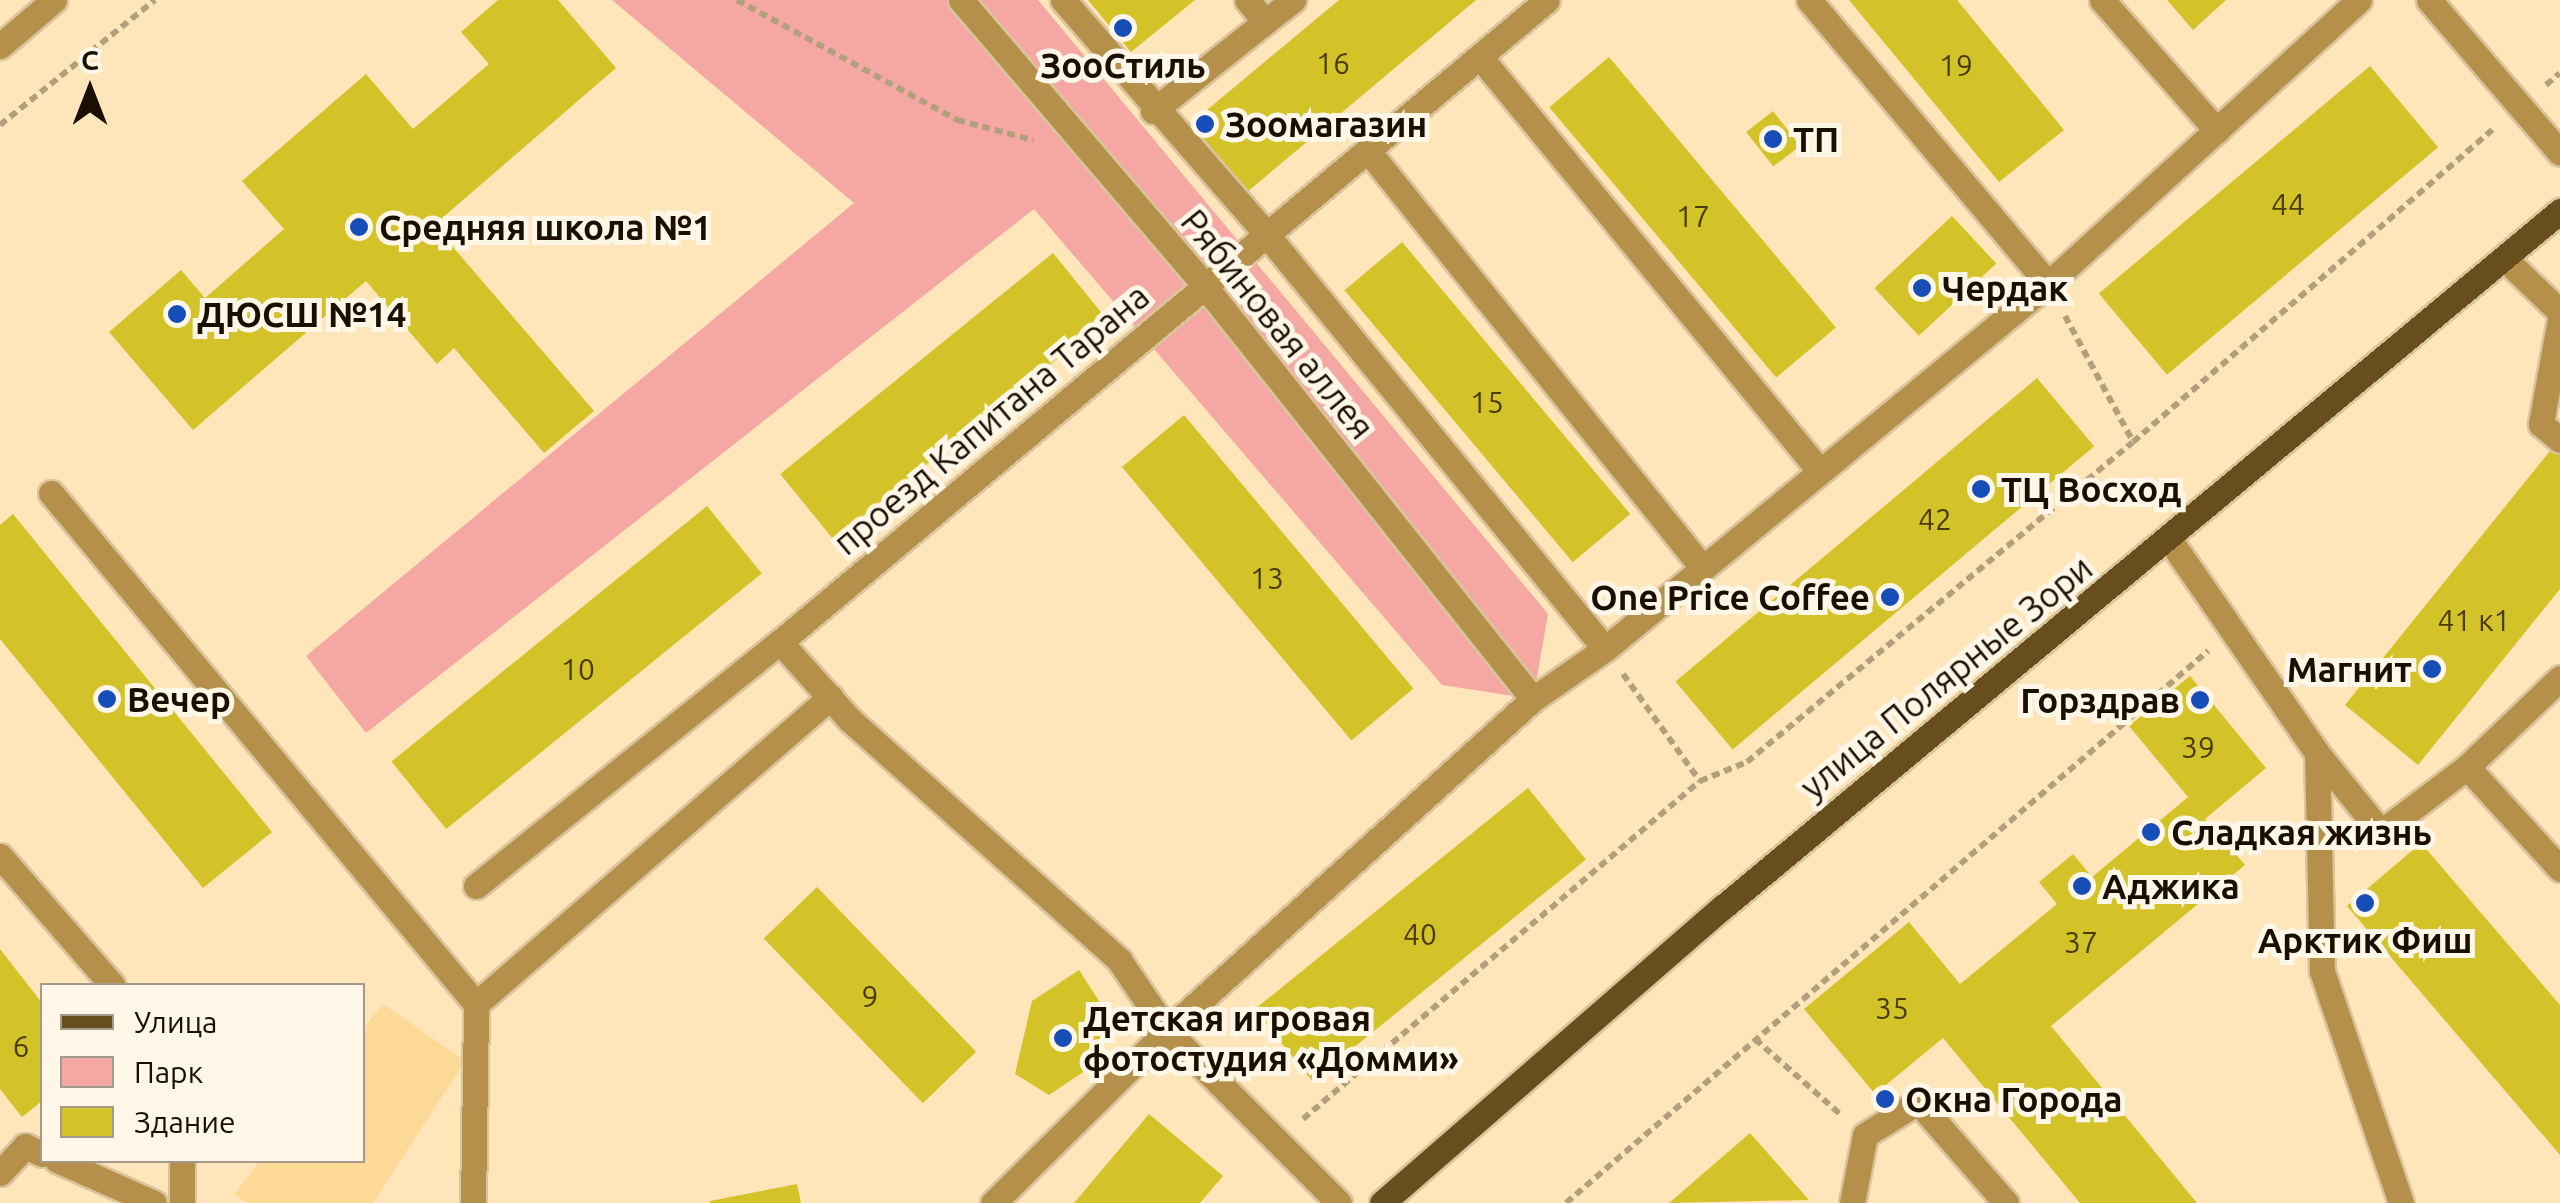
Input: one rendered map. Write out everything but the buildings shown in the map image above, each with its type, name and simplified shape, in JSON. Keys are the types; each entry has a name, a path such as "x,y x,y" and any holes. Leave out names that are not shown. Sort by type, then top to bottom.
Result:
{"main road":[{"name":"улица Полярные Зори","path":"1382,1203 1723,907 2560,211"}],"street":[{"path":"0,46 54,0"},
{"name":"Рябиновая аллея","path":"961,0 1204,285 1533,699"},
{"path":"1063,0 1153,111 1267,235 1605,649"},
{"path":"1247,0 1265,22"},
{"path":"1153,111 1292,0"},
{"name":"проезд Капитана Тарана","path":"476,886 780,642 1547,0"},
{"path":"1809,0 2048,284"},
{"path":"2102,0 2217,131"},
{"path":"992,1203 1167,1032 1533,699 1605,649 1818,469 2048,284 2359,0"},
{"path":"2429,0 2560,153"},
{"path":"1480,58 1818,469"},
{"path":"1369,152 1701,566"},
{"path":"2504,258 2560,316 2540,424 2560,440"},
{"path":"51,492 476,1004 473,1203"},
{"path":"2169,538 2316,753 2381,832 2467,767 2560,678"},
{"path":"780,642 830,697 1119,960 1167,1032 1339,1203"},
{"path":"476,1004 830,697"},
{"path":"2316,753 2322,971 2401,1203"},
{"path":"2467,767 2560,869"},
{"path":"0,856 110,983"},
{"path":"1852,1203 1865,1135 1918,1102 2006,1203"},
{"path":"0,1174 25,1146 40,1153"},
{"path":"64,1163 154,1203"},
{"path":"182,1163 182,1203"}],"path":[{"path":"0,126 156,0"},
{"path":"736,0 957,120 1093,155"},
{"path":"1279,1140 1700,780 1747,762 2133,442 2560,73"},
{"path":"2048,284 2133,442"},
{"path":"1566,1203 2232,631"},
{"path":"1605,649 1700,780"},
{"path":"1755,1039 1865,1135"}],"shaded area":[{"path":"383,1004 465,1061 373,1203 247,1203 234,1194 258,1163 365,1163 365,1026"}],"green space":[{"path":"612,0 1038,0 1548,614 1533,699 1442,685 1034,209 366,733 306,656 854,203"}],"place":[{"name":"ЗооСтиль","path":"1123,28"},
{"name":"Зоомагазин","path":"1205,124"},
{"name":"ТП","path":"1773,139"},
{"name":"Средняя школа №1","path":"359,227"},
{"name":"Чердак","path":"1922,288"},
{"name":"ДЮСШ №14","path":"177,314"},
{"name":"ТЦ Восход","path":"1981,489"},
{"name":"One Price Coffee","path":"1890,597"},
{"name":"Магнит","path":"2432,669"},
{"name":"Вечер","path":"107,699"},
{"name":"Горздрав","path":"2200,700"},
{"name":"Сладкая жизнь","path":"2151,832"},
{"name":"Аджика","path":"2082,886"},
{"name":"Арктик Фиш","path":"2365,903"},
{"name":"Детская игровая фотостудия «Домми»","path":"1063,1038"},
{"name":"Окна Города","path":"1885,1099"}]}
